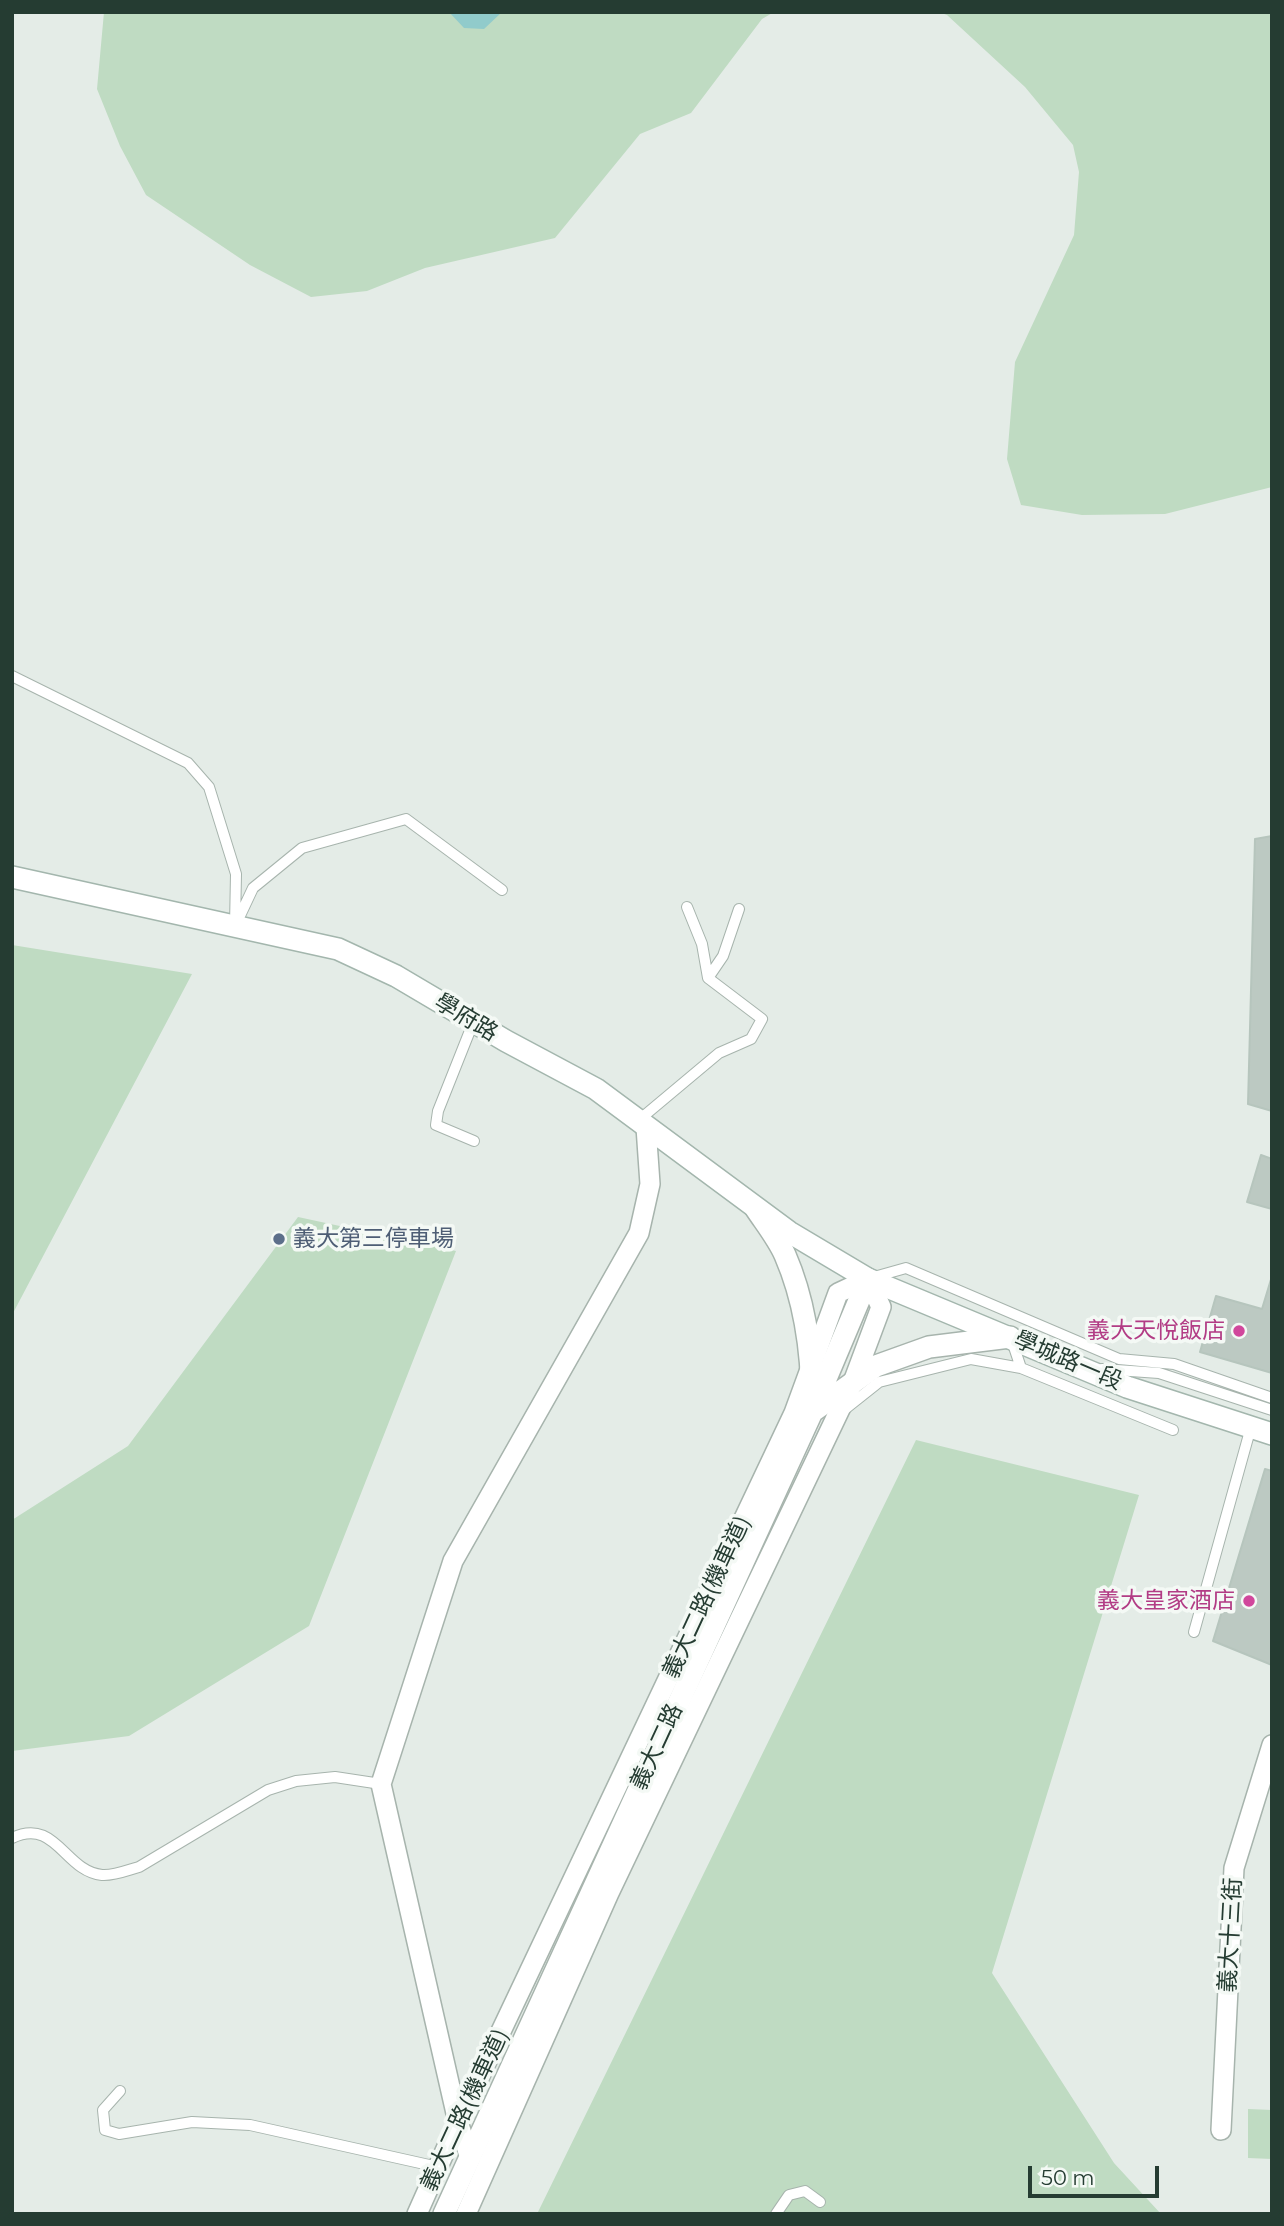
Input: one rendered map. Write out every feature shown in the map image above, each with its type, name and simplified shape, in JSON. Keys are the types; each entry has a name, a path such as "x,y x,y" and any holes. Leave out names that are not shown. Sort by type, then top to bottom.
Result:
{"street":[{"name":"學府路","path":"12,877 338,949 396,976 473,1023 596,1089 789,1232 868,1279"},
{"path":"469,2155 458,2122 381,1784 453,1561 639,1233 650,1184 643,1124"},
{"path":"755,1208 785,1254 803,1312 812,1366 811,1412"},
{"name":"學城路一段","path":"868,1279 1127,1387 1272,1434"},
{"name":"義大二路(機車道)","path":"417,2214 794,1413 838,1293 868,1279 881,1307 853,1382 609,1893 466,2214"},
{"name":"義大二路","path":"444,2214 811,1412 868,1279"},
{"path":"811,1412 876,1366 929,1347 1010,1337"},
{"name":"義大十三街","path":"1221,2130 1234,1868 1272,1745"}],"lane":[{"path":"12,676 188,763 209,788 236,874 235,925"},
{"path":"235,925 253,888 302,848 406,819 502,890"},
{"path":"643,1124 719,1053 751,1039 762,1019 708,978 702,944 687,907"},
{"path":"708,978 723,956 739,909"},
{"path":"473,1023 438,1111 436,1125 444,1131 474,1141"},
{"path":"868,1279 906,1269 1119,1359 1174,1364 1272,1398"},
{"path":"1010,1337 1021,1368"},
{"name":"義大二路(機車道)","path":"836,1416 879,1382 971,1359 1021,1368 1173,1430"},
{"path":"1081,1367 1159,1373 1272,1410"},
{"path":"1194,1632 1250,1427 1272,1443"},
{"path":"12,1838 33,1832 45,1836 81,1867 101,1875 122,1872 139,1867 268,1790 296,1781 335,1777 381,1784"},
{"path":"120,2091 103,2110 105,2130 119,2134 192,2122 250,2125 438,2167"},
{"path":"776,2214 789,2195 806,2191 820,2202"}],"green space":[{"path":"104,12 774,12 762,19 691,113 640,134 555,238 425,268 367,291 311,297 250,265 146,195 120,146 97,89"},
{"path":"939,12 1272,12 1272,487 1165,514 1082,515 1021,505 1007,459 1015,362 1074,235 1079,172 1073,145 1025,87 947,15"},
{"path":"12,945 192,974 12,1315"},
{"path":"298,1217 456,1251 309,1626 129,1736 12,1751 12,1520 128,1446"},
{"path":"916,1440 1139,1495 992,1973 1114,2163 1161,2214 537,2214"},
{"path":"1248,2109 1272,2110 1272,2159 1248,2158"}],"water":[{"path":"449,12 502,12 484,29 464,28"}],"building":[{"path":"1272,836 1272,1111 1248,1104 1255,839"},
{"path":"1261,1155 1272,1159 1272,1209 1247,1202"},
{"name":"義大天悅飯店","path":"1272,1276 1272,1373 1200,1352 1216,1296 1262,1309"},
{"name":"義大皇家酒店","path":"1265,1469 1272,1471 1272,1665 1213,1641"}],"place":[{"name":"義大第三停車場","path":"279,1239"},
{"name":"義大天悅飯店","path":"1239,1331"},
{"name":"義大皇家酒店","path":"1249,1601"}]}
